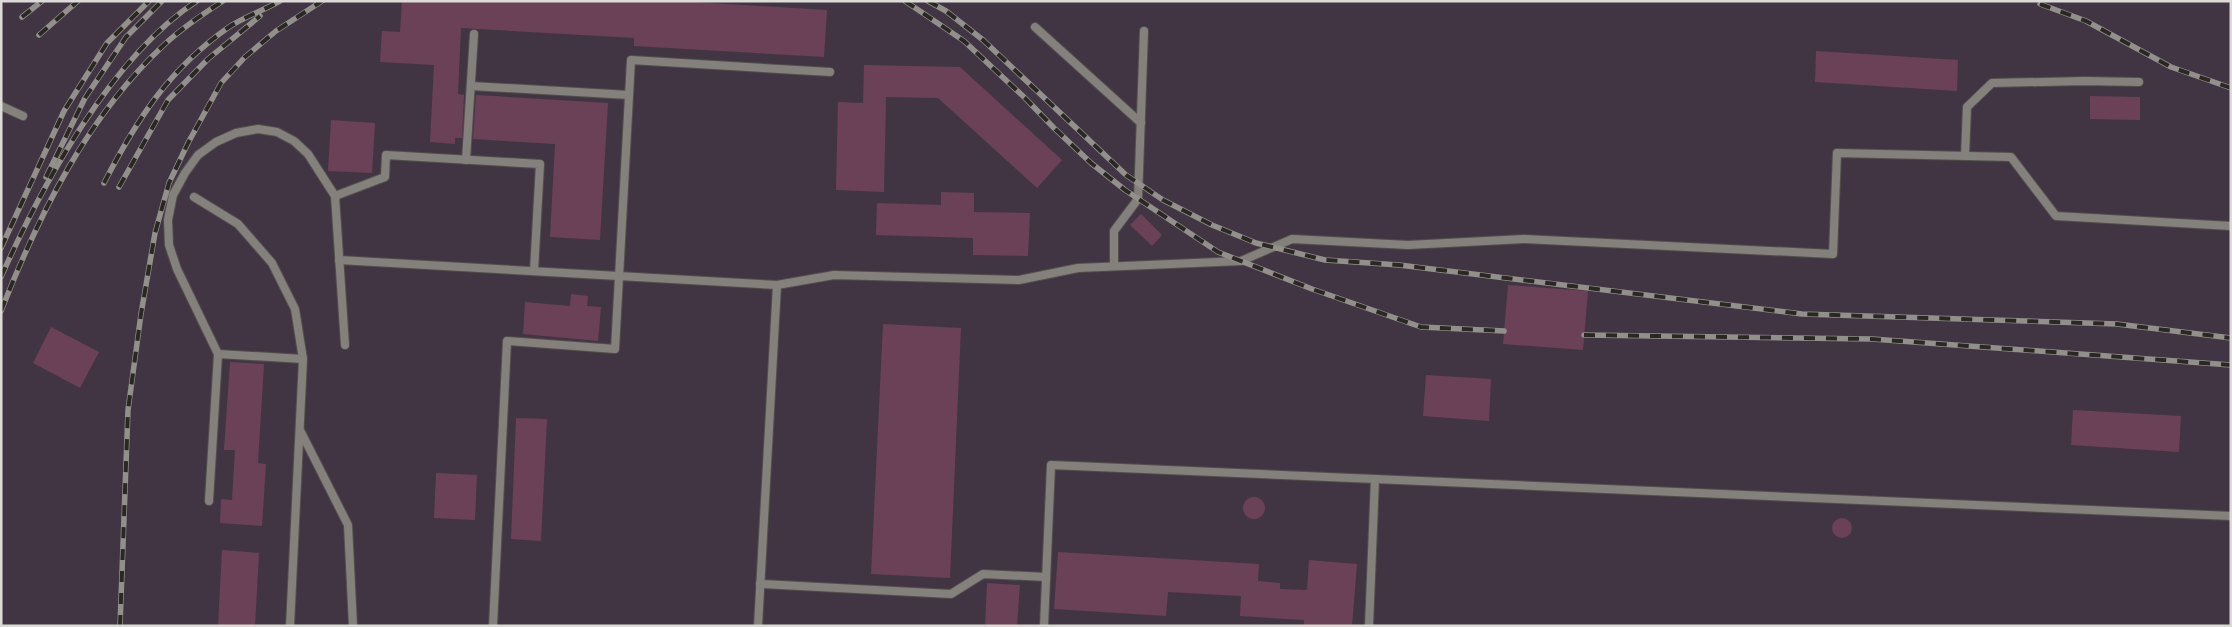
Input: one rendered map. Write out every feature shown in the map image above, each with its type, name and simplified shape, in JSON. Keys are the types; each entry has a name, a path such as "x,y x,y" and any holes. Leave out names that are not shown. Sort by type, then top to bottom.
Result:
{"lane":[{"path":"1035,27 1141,123"},
{"path":"1114,266 1114,231 1138,199 1144,31"},
{"path":"466,160 474,34"},
{"path":"493,626 507,341 615,349 631,60 830,72"},
{"path":"1965,156 1967,107 1992,83 2139,82"},
{"path":"471,86 629,95"},
{"path":"1,106 23,116"},
{"path":"209,500 218,354 177,269 169,245 168,220 173,195 185,173 198,156 216,142 236,133 258,129 277,132 294,141 308,154 335,196 345,345"},
{"path":"339,260 777,285 834,275 1020,280 1078,268 1241,261 1292,239 1408,245 1524,239 1833,254 1836,154 2011,157 2056,216 2231,226"},
{"path":"335,196 385,177 386,155 540,164 534,271"},
{"path":"194,197 238,224 272,263 294,309 303,359 290,626"},
{"path":"758,626 777,285"},
{"path":"218,354 303,359"},
{"path":"300,430 348,525 354,626"},
{"path":"1044,626 1051,464 2231,516"},
{"path":"1369,626 1375,479"},
{"path":"760,584 950,594 983,574 1046,577"}],"shaded area":[{"path":"1,1 2231,1 2231,626 1,626"}],"building":[{"path":"402,1 678,1 827,10 824,57 634,46 634,38 461,28 458,94 464,95 462,138 455,138 455,144 430,142 434,65 380,62 382,31 400,32"},
{"path":"1816,51 1958,60 1957,91 1815,82"},
{"path":"864,65 960,67 1062,160 1037,188 938,98 886,97 884,192 836,190 838,102 863,103"},
{"path":"476,95 608,103 600,240 550,237 555,144 473,139"},
{"path":"2090,96 2140,97 2140,120 2090,119"},
{"path":"331,120 375,123 372,173 328,171"},
{"path":"941,192 974,193 974,212 1030,213 1028,256 973,255 973,238 876,235 877,203 941,205"},
{"path":"1141,214 1162,235 1152,246 1130,225"},
{"path":"1508,285 1588,291 1583,350 1503,344"},
{"path":"571,294 588,296 587,306 601,307 598,341 523,334 525,302 570,306"},
{"path":"883,324 961,328 950,578 871,574"},
{"path":"51,327 99,352 80,388 33,363"},
{"path":"230,362 264,364 258,463 266,464 262,526 220,523 221,499 232,500 235,450 224,450"},
{"path":"1426,375 1491,379 1489,421 1423,416"},
{"path":"2073,410 2181,416 2179,452 2071,445"},
{"path":"516,418 547,419 541,541 511,539"},
{"path":"436,473 477,475 475,520 434,518"},
{"path":"1254,497 1264,504 1265,508 1258,518 1254,519 1244,512 1243,508 1250,498"},
{"path":"1838,518 1846,518 1852,524 1852,532 1846,538 1838,538 1832,532 1832,524"},
{"path":"222,550 259,553 255,626 218,626"},
{"path":"1058,552 1259,564 1258,581 1280,583 1280,589 1307,590 1309,560 1357,564 1352,626 1304,626 1304,620 1240,616 1241,596 1168,592 1166,616 1054,609"},
{"path":"987,583 1020,585 1017,626 985,626"}],"railway":[{"path":"22,17 42,1"},
{"path":"39,35 78,1"},
{"path":"1,248 64,111 107,43 149,1"},
{"path":"46,177 85,98 126,37 162,1"},
{"path":"1,277 58,164 108,89 136,55 166,25 197,1"},
{"path":"1,311 49,203 89,134 137,72 165,44 200,16 223,1"},
{"path":"104,183 142,117 156,97 189,60 229,27 280,1"},
{"path":"120,626 128,410 141,314 155,233 169,183 188,143 221,83 245,57 276,31 322,1"},
{"path":"905,1 964,41 1091,163 1125,190 1218,252 1312,289 1421,327 1504,331"},
{"path":"928,1 946,11 983,40 1126,175 1163,200 1212,225 1256,243 1325,260 1399,265 1802,314 2117,324 2231,338"},
{"path":"2040,4 2086,21 2171,67 2231,88"},
{"path":"119,187 168,100 208,59 260,16"},
{"path":"1584,335 1872,339 2231,365"}]}
